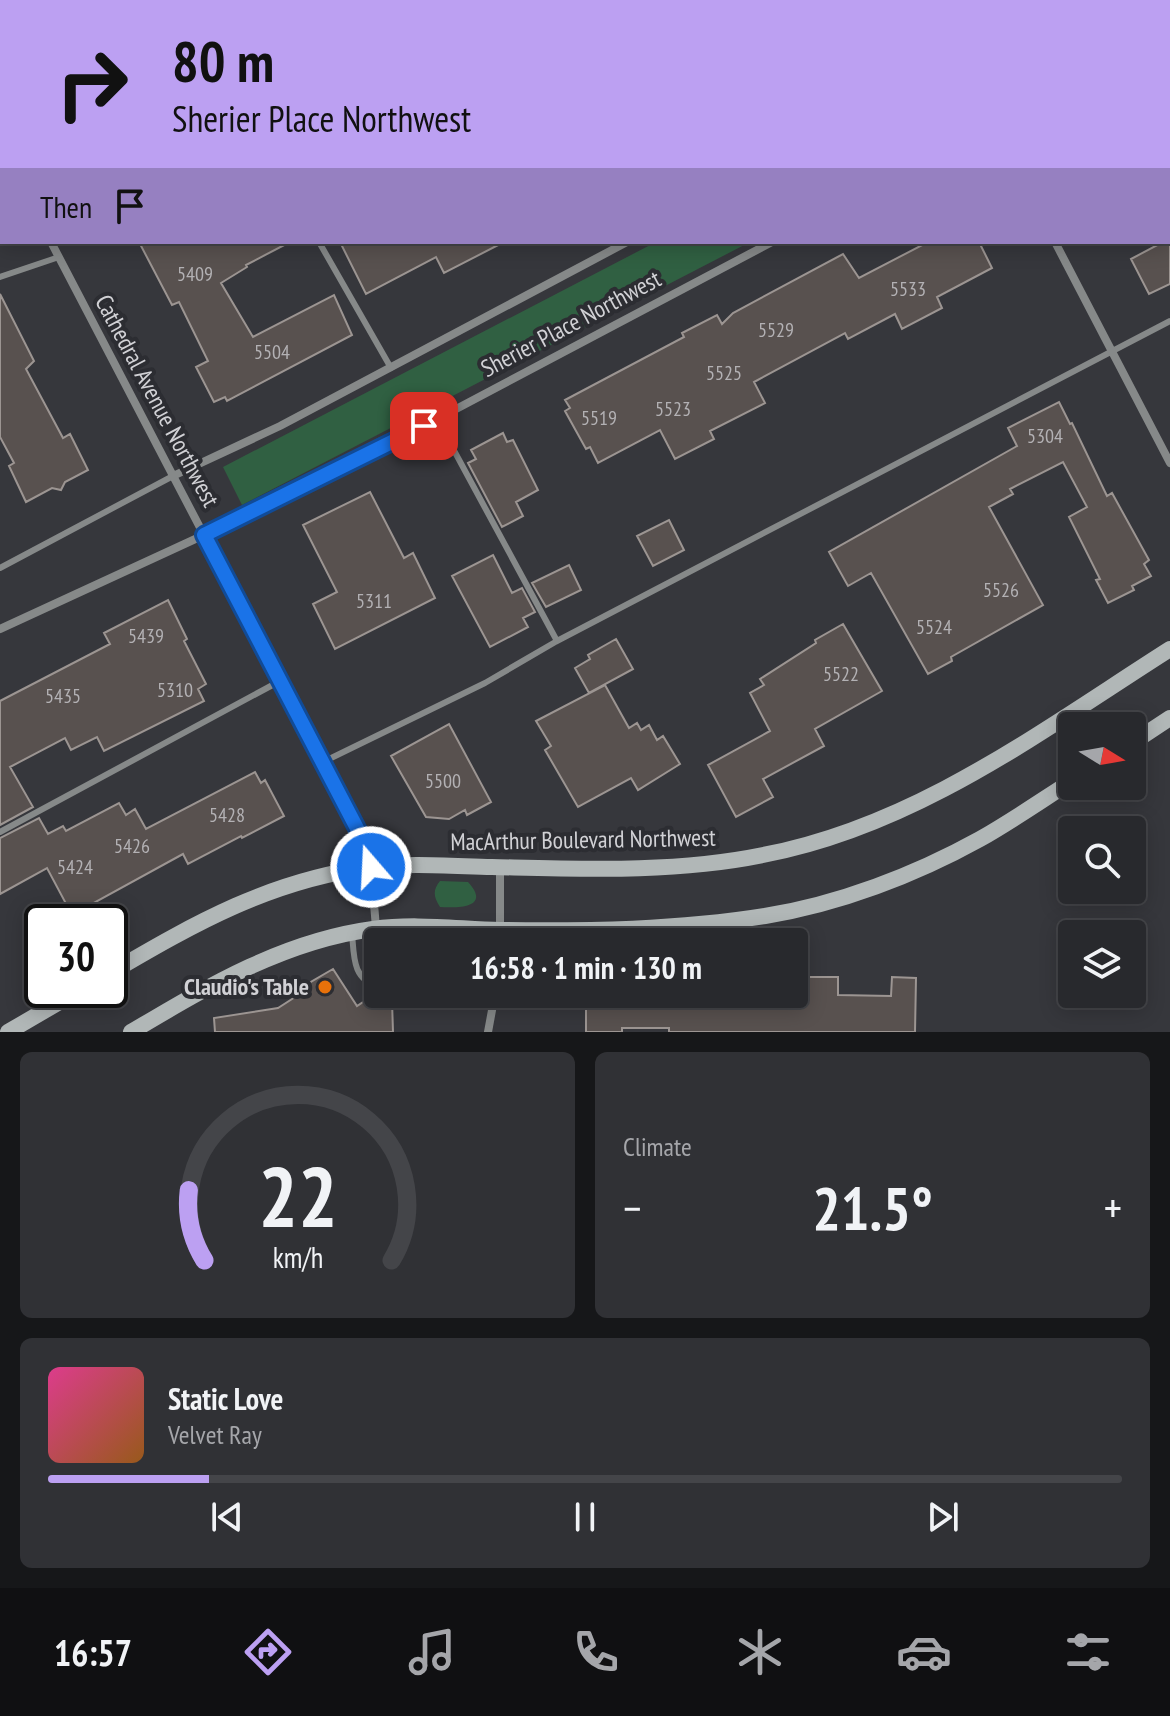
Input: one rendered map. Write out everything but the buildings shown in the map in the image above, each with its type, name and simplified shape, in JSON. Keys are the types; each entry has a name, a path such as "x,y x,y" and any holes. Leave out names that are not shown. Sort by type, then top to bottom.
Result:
{"main road":[{"name":"MacArthur Boulevard Northwest","path":"128,963 235,904 287,885 371,867 664,867 714,863 789,850 838,836 886,819 954,786 1170,649"},
{"path":"1146,734 1170,718"},
{"path":"662,928 769,916 881,884 958,850 1058,789"},
{"path":"131,1032 258,962 307,943 364,930"},
{"path":"8,1032 49,1008"}],"street":[{"name":"Cathedral Avenue Northwest","path":"52,244 361,836 371,867 376,928"},
{"name":"Sherier Place Northwest","path":"173,476 280,426 623,244"},
{"name":"Sherier Place Northwest","path":"0,629 204,535 437,419 768,244"},
{"path":"1056,244 1170,463"},
{"path":"500,867 500,928"},
{"path":"488,1032 492,1008"}],"lane":[{"path":"320,244 391,368"},
{"path":"0,277 59,257"},
{"path":"323,762 485,683 557,641 1170,321"},
{"path":"437,419 557,641"},
{"path":"0,568 173,476"},
{"path":"0,832 280,681"},
{"path":"352,932 358,973 364,978"}],"green space":[{"path":"652,244 746,244 242,505 223,467"},
{"path":"440,881 468,882 476,897 474,902 440,907 435,894"}],"place":[{"name":"Claudio's Table","path":"325,987"}],"route":[{"path":"371,867 361,836 204,535 424,426"}]}
